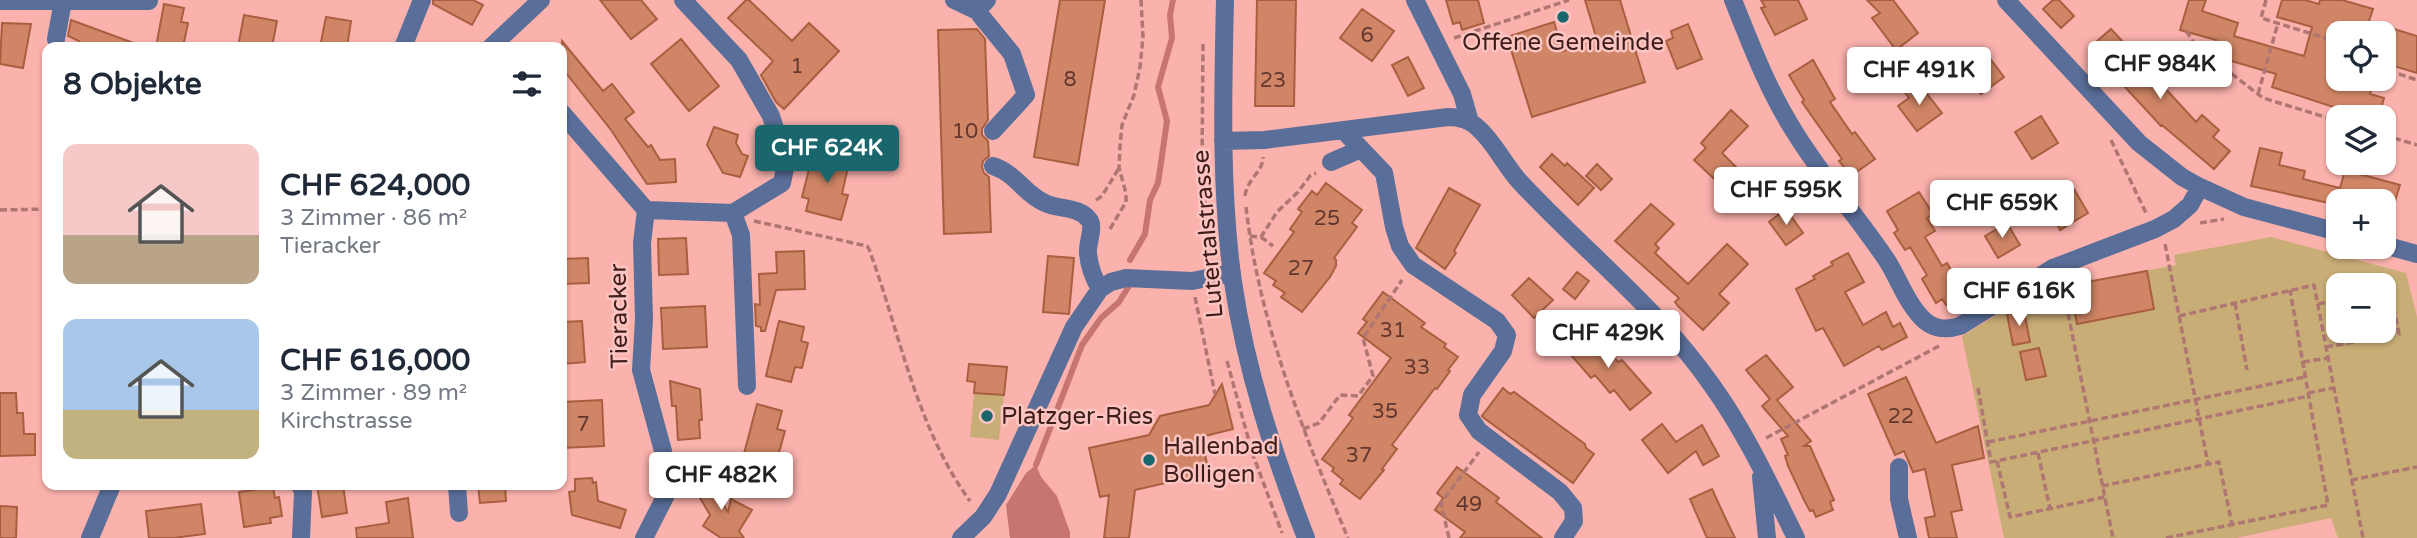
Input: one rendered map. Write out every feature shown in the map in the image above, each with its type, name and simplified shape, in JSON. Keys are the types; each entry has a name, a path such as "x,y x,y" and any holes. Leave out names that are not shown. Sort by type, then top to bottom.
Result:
{"street":[{"path":"405,42 422,0"},
{"path":"501,42 541,0"},
{"path":"567,119 646,210 733,213 782,184 786,163 771,116 739,60 683,0"},
{"path":"954,0 982,6 1012,54 1026,95 993,131"},
{"name":"Lutertalstrasse","path":"1225,0 1223,141 1232,273 1242,332 1259,400 1306,538"},
{"path":"1415,0 1462,94 1470,122"},
{"path":"1733,0 1772,91 1794,132 1887,262 1917,312 1933,326 1945,329 1960,326 2053,268 2158,228 2182,213 2200,187"},
{"path":"2006,0 2120,123 2166,165 2200,187 2244,207 2326,229"},
{"path":"0,1 149,1"},
{"path":"56,40 63,1"},
{"path":"1223,141 1264,140 1448,117 1470,122 1484,134 1519,181 1606,266 1694,360 1712,384 1759,463 1796,538"},
{"path":"1343,130 1384,173 1394,227 1401,246 1413,265 1497,321 1507,335 1503,351 1472,395 1468,415 1479,431 1560,492 1573,508 1574,521 1563,538"},
{"path":"1331,162 1361,149"},
{"path":"993,166 1009,172 1043,202 1079,212 1087,218 1091,227 1088,255 1091,271 1100,289"},
{"name":"Tieracker","path":"644,538 668,491 663,451 641,370 644,319 642,243 646,210"},
{"path":"733,213 741,235 747,386"},
{"path":"2396,248 2417,254"},
{"path":"961,538 983,517 998,494 1074,327 1100,289 1111,282 1126,278 1192,281 1232,273"},
{"path":"1759,463 1767,538"},
{"path":"1899,467 1899,499 1908,538"},
{"path":"90,538 110,490"},
{"path":"301,538 302,490"},
{"path":"457,490 459,513"}],"path":[{"path":"1088,255 1111,228 1126,202 1119,168 1122,125 1134,95 1140,67 1143,37 1141,0"},
{"path":"1437,43 1569,0"},
{"path":"2266,0 2260,18 2326,38"},
{"path":"2258,94 2278,23"},
{"path":"2186,32 2197,47 2263,98 2326,117"},
{"path":"2396,73 2417,80"},
{"path":"2120,123 2110,142 2158,228 2179,316 2208,464"},
{"path":"2396,139 2417,145"},
{"path":"1264,140 1263,165 1246,187 1255,268 1303,429 1348,538"},
{"path":"1261,237 1277,212 1307,179 1315,173 1320,175 1331,162"},
{"path":"1079,212 1102,196 1119,168"},
{"path":"0,210 42,209"},
{"path":"733,213 867,246 926,419 960,486 983,517"},
{"path":"2194,224 2228,218"},
{"path":"1250,236 1261,237 1273,246"},
{"path":"1303,429 1319,424 1340,395 1358,396 1373,376 1363,338 1413,265"},
{"path":"1192,281 1215,394"},
{"path":"2179,316 2314,285 2363,538"},
{"path":"2166,538 2328,505 2290,290"},
{"path":"2064,293 2113,538"},
{"path":"2318,304 2326,302"},
{"path":"2235,303 2247,370"},
{"path":"2396,319 2399,334 2396,335"},
{"path":"2326,347 2348,343"},
{"path":"1749,446 1940,345"},
{"path":"2303,362 2328,358"},
{"path":"1988,442 2305,377"},
{"path":"1978,388 1991,462 2199,420 2334,388"},
{"path":"1449,538 1441,503 1489,439"},
{"path":"2038,453 2050,509"},
{"path":"1997,461 2010,517 2105,497"},
{"path":"2102,486 2219,462 2232,524"},
{"path":"2351,480 2417,467"}],"shaded area":[{"path":"2271,237 2326,252 2326,259 2354,259 2406,273 2417,317 2417,538 2338,538 2331,518 2236,538 2004,538 1962,336 2036,291 2176,265 2174,255"},
{"name":"Platzger-Ries","path":"974,393 1004,395 999,440 970,437"},
{"path":"1036,465 1041,477 1057,496 1070,538 1010,538 1006,505 1026,473"}],"building":[{"path":"433,0 473,0 483,5 472,25 433,4"},
{"path":"600,0 641,0 657,19 631,39"},
{"path":"746,0 792,41 809,23 839,51 784,109 776,102 761,75 773,61 728,18"},
{"path":"1060,0 1105,0 1078,165 1034,157"},
{"path":"1257,0 1296,0 1294,106 1255,106"},
{"path":"1446,0 1478,0 1484,23 1462,30 1460,22 1453,24"},
{"path":"1585,0 1620,0 1645,82 1532,117 1507,37 1554,22 1563,51 1597,40"},
{"path":"1761,0 1798,0 1807,19 1775,35 1761,8 1765,7"},
{"path":"1867,0 1893,0 1918,33 1896,50 1872,18 1880,13"},
{"path":"2053,0 2059,0 2074,16 2061,28 2043,9"},
{"path":"2189,0 2206,0 2202,11 2238,23 2234,36 2304,56 2312,27 2277,17 2282,0 2305,0 2319,4 2320,0 2342,0 2373,9 2369,21 2326,21 2326,91 2371,91 2370,94 2384,98 2382,105 2327,105 2272,87 2276,74 2211,55 2216,40 2180,30"},
{"path":"164,4 184,8 181,22 188,23 184,42 157,42"},
{"path":"1362,9 1394,31 1372,61 1340,38"},
{"path":"244,15 277,21 273,42 239,42"},
{"path":"326,17 351,21 348,42 321,42"},
{"path":"71,20 131,42 79,42 68,36"},
{"path":"2,23 31,24 23,68 0,64"},
{"path":"1688,24 1702,59 1677,69 1666,41 1673,38 1671,31"},
{"path":"977,29 985,39 988,120 982,129 982,135 988,141 989,156 983,161 982,167 989,177 991,232 944,234 938,30"},
{"path":"2111,29 2124,43 2121,46 2196,122 2202,115 2219,130 2213,137 2230,151 2214,169 2161,126 2089,48"},
{"path":"2396,30 2417,36 2417,73 2396,67"},
{"path":"681,39 719,86 689,111 651,64"},
{"path":"567,47 603,91 612,84 634,112 625,119 648,147 651,145 660,160 675,159 676,182 647,184 611,130 567,74"},
{"path":"1982,48 2004,77 1981,94 1959,65"},
{"path":"1408,57 1424,88 1408,96 1392,65"},
{"path":"1813,60 1835,99 1830,102 1852,134 1855,132 1875,159 1851,176 1802,102 1804,100 1789,75"},
{"path":"1916,80 1942,113 1917,131 1898,106 1909,98 1903,90"},
{"path":"1731,110 1748,126 1722,153 1741,172 1725,189 1694,160 1706,148 1701,143"},
{"path":"2041,116 2058,143 2032,159 2015,132"},
{"path":"714,127 738,135 736,143 742,154 748,156 740,177 723,173 707,145"},
{"path":"2260,148 2282,153 2279,165 2305,171 2303,179 2340,188 2344,175 2363,175 2400,185 2396,198 2396,189 2326,189 2326,202 2251,186"},
{"path":"814,149 850,158 842,194 848,195 841,220 806,211 809,199 802,197"},
{"path":"1552,154 1565,166 1567,163 1594,188 1578,205 1540,167"},
{"path":"1597,164 1612,179 1601,190 1586,176"},
{"path":"1326,183 1362,210 1352,223 1357,227 1334,258 1336,266 1330,277 1302,312 1281,297 1285,293 1273,285 1276,281 1264,273 1294,232 1290,229 1302,212 1298,209 1312,191 1317,195"},
{"path":"2071,184 2088,213 2060,230 2052,215 2056,212 2048,198"},
{"path":"1449,188 1480,205 1445,269 1416,248"},
{"path":"1919,192 1933,214 1927,218 1935,231 1925,237 1942,266 1947,263 1966,293 1946,305 1942,299 1936,303 1922,279 1927,275 1910,247 1905,250 1894,233 1898,230 1887,211"},
{"path":"1651,204 1674,224 1655,244 1659,248 1655,253 1688,284 1727,244 1748,264 1719,294 1729,303 1703,330 1675,302 1679,298 1615,241"},
{"path":"1786,209 1803,233 1786,245 1769,222"},
{"path":"2007,223 2020,245 1998,258 1985,236"},
{"path":"686,238 688,274 659,275 658,239"},
{"path":"804,251 805,289 776,290 765,331 761,331 761,327 756,326 755,304 760,305 759,274 777,273 776,252"},
{"path":"1848,253 1864,282 1845,292 1863,325 1886,312 1893,327 1900,323 1907,337 1882,350 1879,346 1844,366 1823,328 1816,331 1796,289 1815,279 1813,276"},
{"path":"1048,256 1074,258 1069,314 1043,312"},
{"path":"588,258 589,283 567,284 567,259"},
{"path":"2147,271 2154,309 2077,324 2070,285"},
{"path":"1577,272 1589,281 1575,299 1563,289"},
{"path":"1529,278 1553,300 1534,318 1512,295"},
{"path":"1383,292 1425,323 1421,327 1446,344 1444,347 1458,357 1437,389 1435,388 1392,445 1397,449 1360,499 1340,484 1343,480 1332,471 1334,468 1322,459 1353,418 1349,415 1391,358 1358,333 1367,322 1363,319"},
{"path":"705,306 707,347 663,349 661,308"},
{"path":"2024,311 2030,342 2013,345 2007,314"},
{"path":"582,321 585,362 567,364 567,322"},
{"path":"779,321 804,327 801,341 808,343 802,368 795,367 791,382 766,376"},
{"path":"1584,332 1595,345 1599,342 1606,351 1608,349 1618,362 1622,360 1651,393 1630,410 1614,390 1610,393 1595,375 1591,378 1565,348"},
{"path":"2039,348 2046,376 2026,380 2020,352"},
{"path":"1766,355 1793,387 1777,400 1811,441 1804,446 1810,446 1834,500 1830,502 1833,510 1816,517 1805,502 1788,466 1785,456 1788,455 1781,439 1788,436 1762,406 1770,399 1746,370"},
{"path":"969,364 1007,367 1004,395 974,393 975,382 967,381"},
{"path":"1906,377 1936,443 1978,426 1984,458 1952,465 1962,510 1951,512 1957,538 1929,538 1925,518 1935,516 1925,469 1913,472 1904,451 1895,455 1868,394"},
{"path":"670,381 700,389 700,438 678,440 676,406 672,406"},
{"name":"Hallenbad Bolligen","path":"1222,384 1233,429 1201,437 1209,473 1135,490 1129,538 1104,538 1109,495 1100,497 1089,448 1149,435 1160,416 1209,405"},
{"path":"1503,388 1510,394 1514,392 1585,444 1594,454 1573,483 1482,416"},
{"path":"0,393 16,393 17,413 23,413 24,434 35,434 35,455 0,456"},
{"path":"602,400 604,446 567,448 567,402"},
{"path":"757,404 782,411 777,429 785,431 778,456 771,454 766,472 741,465"},
{"path":"1662,424 1676,442 1702,425 1719,456 1703,465 1696,451 1668,473 1642,440"},
{"path":"1457,467 1499,498 1496,502 1542,538 1460,538 1465,532 1435,510 1443,498 1437,493"},
{"path":"706,475 728,512 731,499 752,510 739,531 744,538 721,538 703,526 710,515 692,484"},
{"path":"592,478 593,483 596,482 598,501 626,510 620,528 572,515 569,492 575,491 575,479"},
{"path":"1712,489 1735,538 1707,538 1690,499"},
{"path":"274,490 275,498 279,497 282,516 270,518 271,523 244,527 239,492"},
{"path":"318,490 344,490 347,513 322,517"},
{"path":"479,490 505,490 506,501 480,503"},
{"path":"408,498 413,538 357,538 356,528 389,523 386,502"},
{"path":"201,504 205,534 149,538 146,511"},
{"path":"0,506 17,507 16,538 0,538"}],"waterway":[{"path":"1130,260 1145,234 1150,200 1158,183 1167,121 1158,87 1172,38 1170,15 1173,0"},
{"path":"1036,465 1082,345 1101,318 1119,302 1129,286"}],"place":[{"name":"Offene Gemeinde","path":"1563,17"},
{"name":"Platzger-Ries","path":"987,416"},
{"name":"Hallenbad Bolligen","path":"1149,460"}]}
